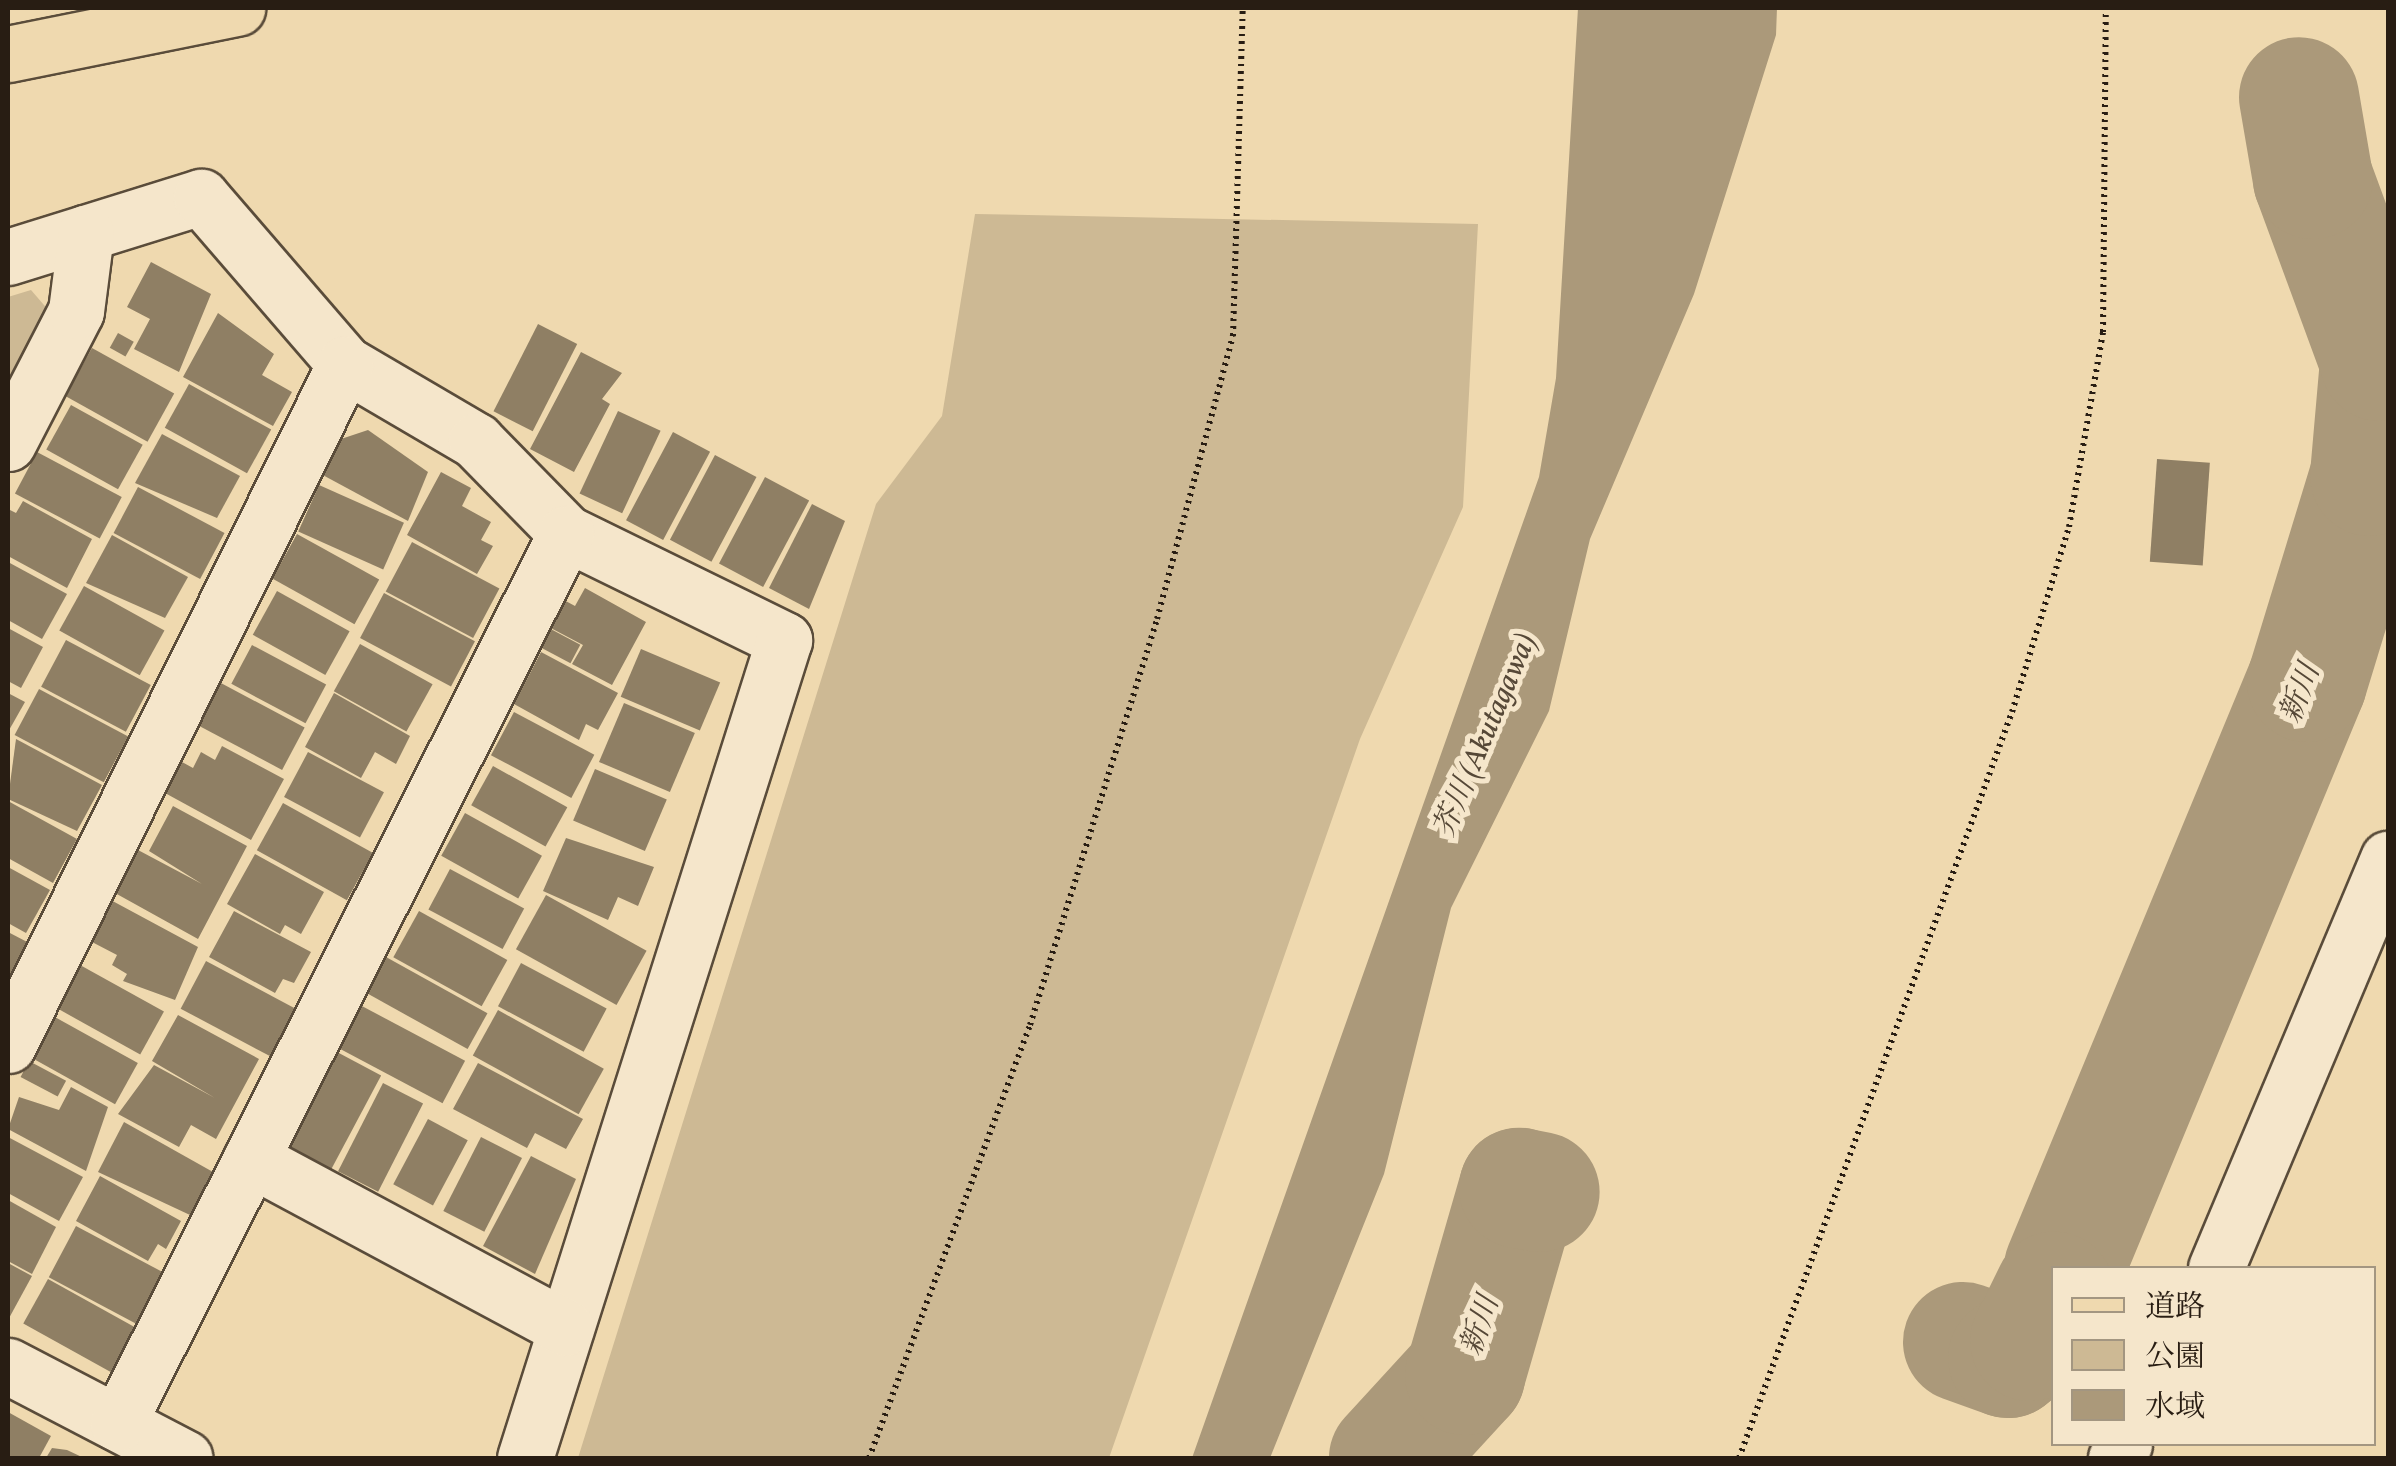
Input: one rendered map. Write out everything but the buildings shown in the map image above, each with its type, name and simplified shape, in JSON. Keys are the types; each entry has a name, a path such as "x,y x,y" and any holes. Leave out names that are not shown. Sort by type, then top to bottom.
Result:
{"main road":[{"path":"8,54 236,8"}],"street":[{"path":"8,257 201,198 345,364 476,441 566,534 784,640 525,1458"},
{"path":"8,443 76,311 86,233"},
{"path":"8,1045 345,364"},
{"path":"118,1423 566,534"},
{"path":"2217,1266 2388,859"},
{"path":"251,1160 566,1328"},
{"path":"8,1366 186,1458"}],"path":[{"path":"869,1458 1030,1025 1157,619 1233,336 1243,8"},
{"path":"1739,1458 2012,712 2069,527 2102,332 2106,8"}],"green space":[{"path":"975,214 1478,224 1463,507 1360,739 1109,1458 578,1458 876,504 942,416"},
{"path":"31,290 50,312 8,398 8,297"}],"water":[{"name":"芥川 (Akutagawa)","path":"1578,8 1777,8 1776,35 1694,294 1590,539 1549,711 1451,908 1384,1174 1270,1458 1192,1458 1539,477 1556,378"}],"waterway":[{"name":"新川","path":"2065,1266 2307,682 2370,476 2380,361 2313,179 2299,97"},
{"name":"新川","path":"1389,1458 1465,1375 1519,1188 1540,1192"},
{"name":"新川","path":"1963,1342 2008,1358 2030,1341 2051,1298"}]}
